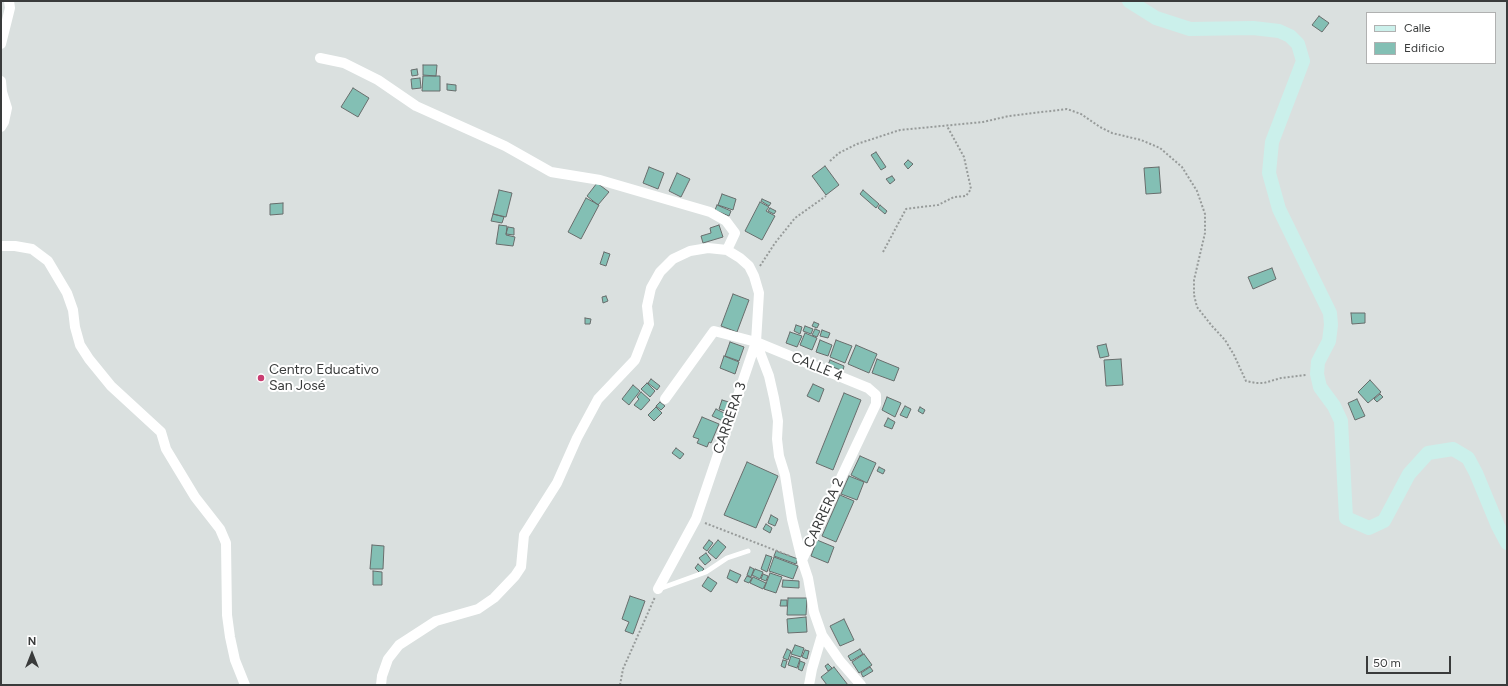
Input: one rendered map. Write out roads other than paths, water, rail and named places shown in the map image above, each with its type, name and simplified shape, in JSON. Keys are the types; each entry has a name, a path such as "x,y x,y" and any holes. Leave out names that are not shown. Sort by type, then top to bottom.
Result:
{"main road":[{"path":"1129,1 1156,18 1190,29 1253,28 1278,31 1290,36 1298,44 1303,61 1272,142 1269,173 1279,209 1330,313 1331,325 1329,341 1318,362 1317,374 1320,387 1334,406 1341,421 1346,518 1369,528 1384,521 1410,474 1428,453 1453,449 1468,458 1474,468 1498,526 1507,543"}],"street":[{"path":"1,44 10,8 9,1"},
{"path":"320,58 344,63 378,80 416,106 506,146 551,172 600,180 710,212 726,221 735,233 727,250 708,248 690,251 673,259 660,272 651,288 647,306 649,324 635,360 598,399 577,438 557,483 524,535 521,567 515,576 494,598 478,609 436,620 399,645 388,659 382,676 381,685"},
{"path":"1,81 2,92 7,108 4,122 1,127"},
{"path":"1,246 15,246 32,249 48,261 67,293 73,310 80,345 111,386 161,432 166,449 172,460 195,497 220,529 226,543 227,615 230,637 235,660 245,685"},
{"name":"CARRERA 3","path":"658,589 696,519 756,342 759,293 754,276 749,266 727,250"},
{"name":"CALLE 4","path":"665,399 714,331 756,342 868,388 876,395"},
{"path":"756,342 769,376 774,398 778,421 777,439 779,456 785,475 802,560"},
{"name":"CARRERA 2","path":"861,685 840,661 822,634 814,612 808,578 802,560 876,404 876,395"},
{"path":"809,685 812,668 822,634"}],"lane":[{"path":"658,589 706,572 727,558 748,551"}],"place":[{"name":"Centro Educativo San José","path":"261,378"}]}
